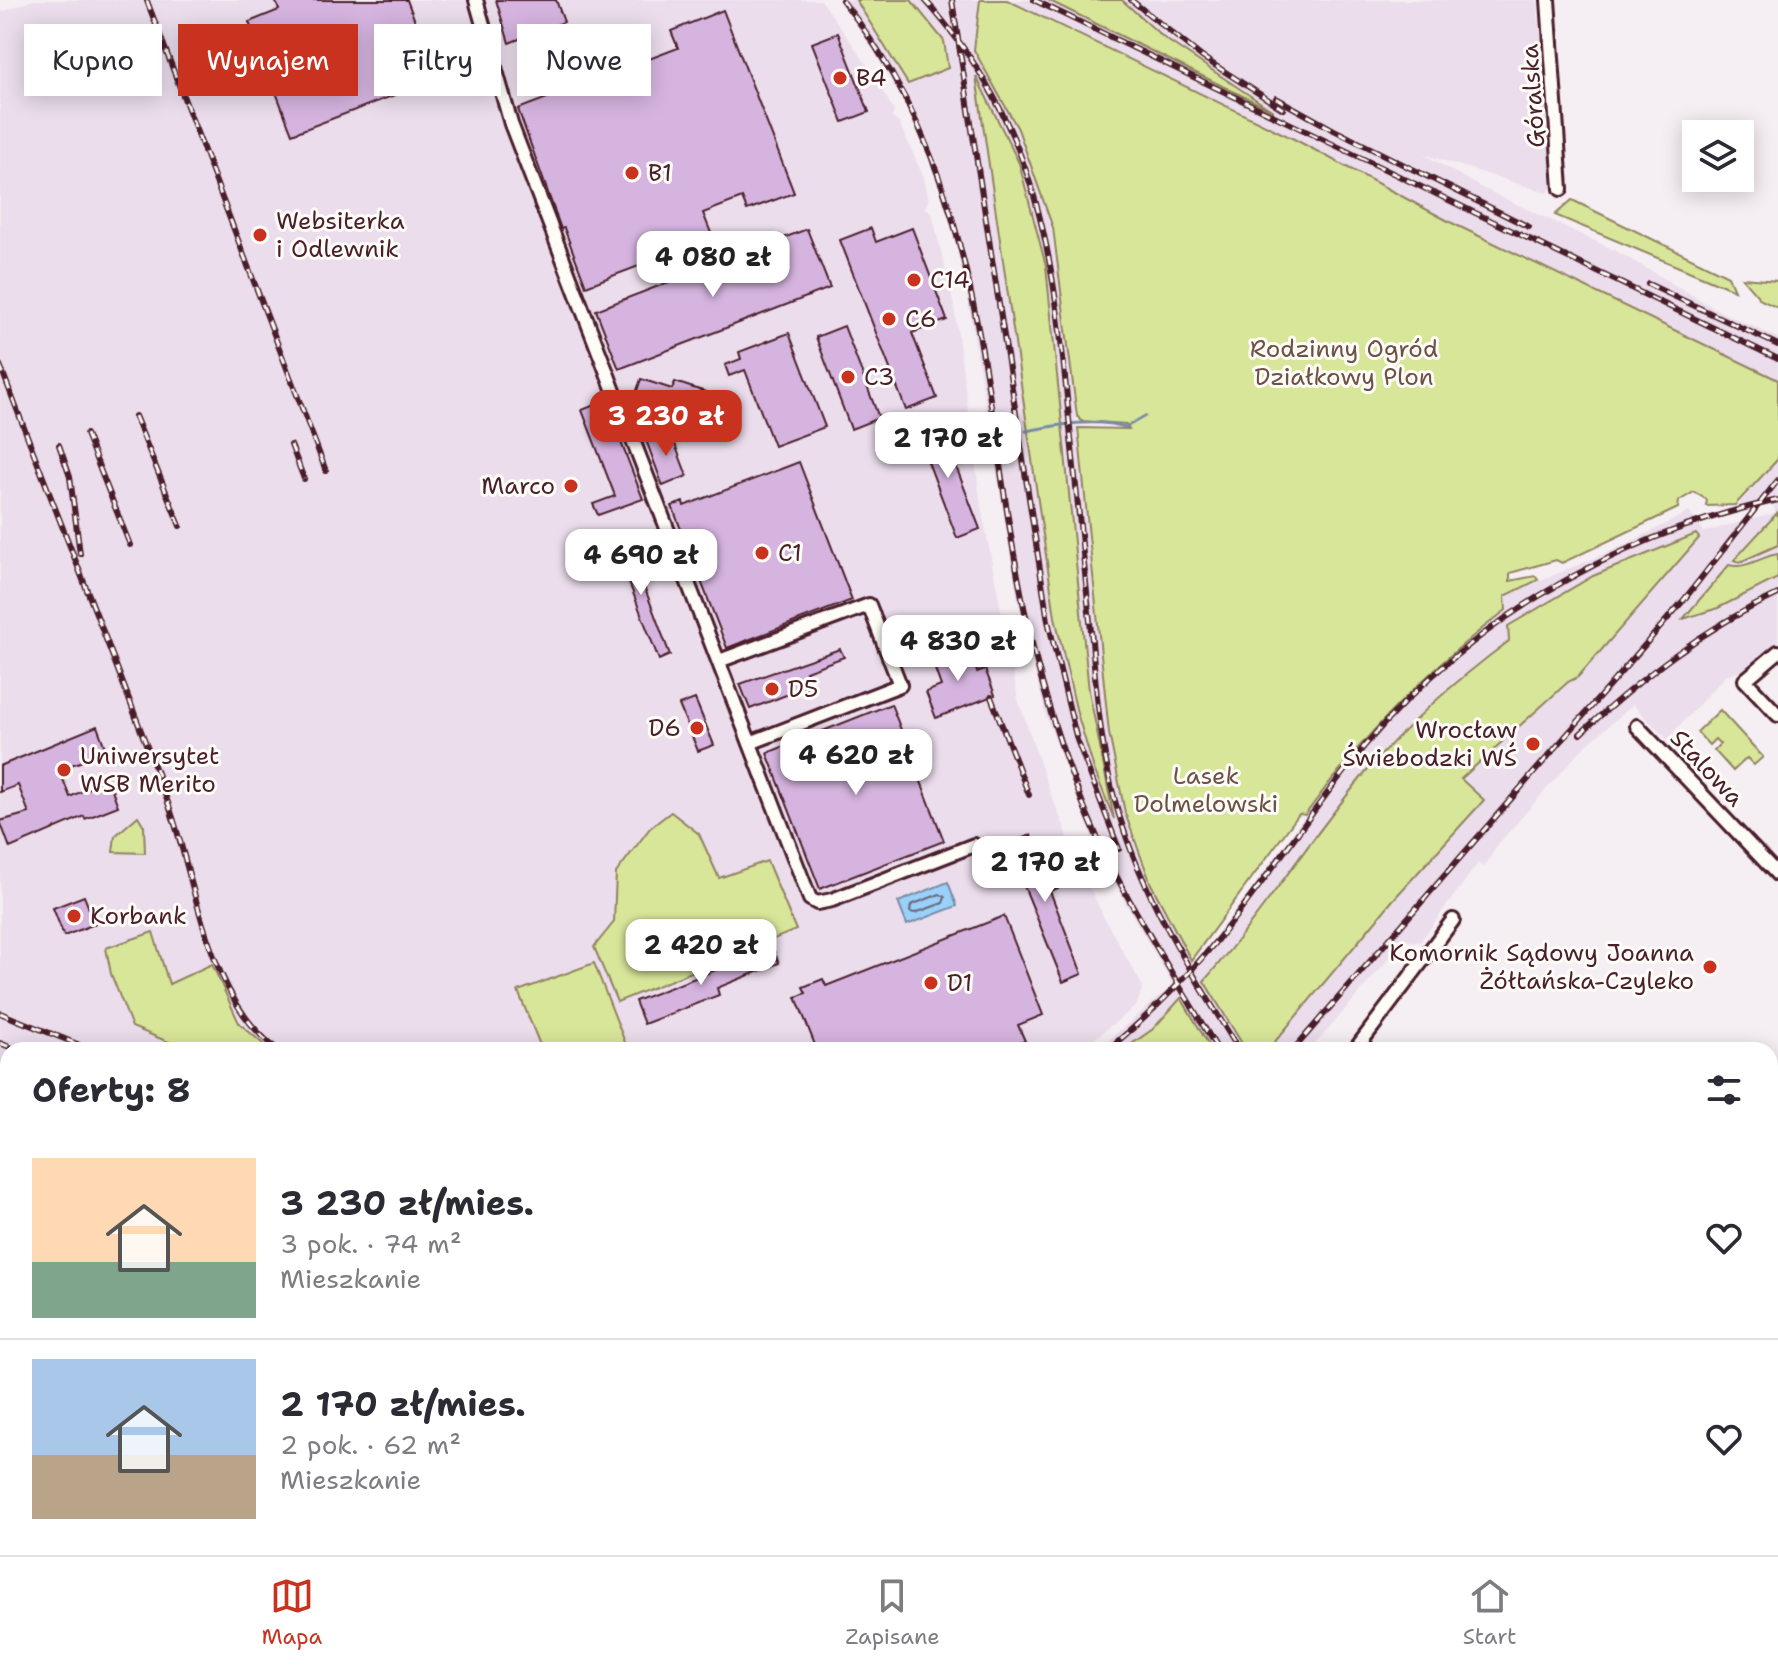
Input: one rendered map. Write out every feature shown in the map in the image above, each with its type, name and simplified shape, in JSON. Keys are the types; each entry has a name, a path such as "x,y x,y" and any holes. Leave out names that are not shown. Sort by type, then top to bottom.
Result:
{"street":[{"path":"476,0 511,124 807,891 817,903 974,845"},
{"name":"Góralska","path":"1548,0 1561,189"},
{"path":"719,661 869,605 891,661 900,685 750,743"},
{"path":"1778,652 1745,680 1778,715"},
{"name":"Stalowa","path":"1637,726 1778,875"},
{"path":"1361,1042 1453,920"}],"shaded area":[{"path":"33,0 821,0 874,75 894,111 892,118 899,123 924,178 929,201 925,207 932,213 954,306 981,506 1018,699 1048,787 1080,866 1105,920 1143,987 1136,1006 1090,1042 625,1042 594,964 519,991 539,1042 0,1042 0,13"},
{"path":"839,0 899,0 944,41 911,0 980,0 978,35 1036,137 1064,309 1102,672 1151,884 1193,964 1235,915 1322,792 1370,733 1413,686 1459,645 1506,610 1504,596 1623,546 1689,512 1704,532 1775,513 1773,497 1737,506 1778,459 1778,647 1752,668 1726,675 1667,739 1633,705 1615,720 1580,751 1499,843 1484,867 1478,863 1420,942 1405,940 1317,1042 1275,1042 1432,856 1461,779 1568,682 1578,677 1699,537 1636,557 1593,576 1508,626 1510,640 1470,670 1398,736 1361,778 1275,894 1204,981 1241,1042 1207,1042 1181,998 1153,1029 1134,1042 1106,1042 1173,985 1122,897 1092,836 1046,716 1019,606 959,247 940,184 904,102 867,39"},
{"path":"1007,0 1060,0 1164,38 1122,0 1537,0 1555,183 1548,193 1423,154 1480,187 1618,252 1721,312 1778,338 1778,380 1452,223 1294,139"}],"green space":[{"path":"856,0 911,0 944,41 948,68 908,84"},
{"name":"Rodzinny Ogród Działkowy Plon","path":"980,0 1007,0 1294,139 1452,223 1778,380 1778,459 1735,505 1706,506 1707,500 1694,492 1679,501 1678,508 1562,563 1556,560 1510,573 1510,581 1535,576 1538,580 1505,596 1506,610 1423,680 1373,731 1305,815 1299,814 1191,960 1151,884 1125,813 1109,733 1078,428 1129,429 1126,424 1082,421 1077,416 1053,228 1018,129 974,50"},
{"path":"1048,0 1122,0 1164,38 1273,111"},
{"path":"976,76 1019,163 1046,266 1089,691 1114,819 1094,769 1077,713 1055,617"},
{"path":"1572,200 1728,276 1734,290 1555,215"},
{"path":"1742,278 1778,281 1778,308 1761,300"},
{"path":"1778,512 1778,545 1740,562 1734,560"},
{"path":"1696,534 1699,538 1578,677 1568,682 1461,779 1484,800 1393,900 1275,1042 1241,1042 1204,981 1341,803 1395,740 1469,672 1509,641 1508,626 1593,576"},
{"path":"1778,554 1778,578 1718,608 1683,619 1729,565 1741,566"},
{"path":"1720,710 1763,757 1754,765 1747,758 1733,771 1714,750 1720,744 1715,739 1709,745 1697,732"},
{"path":"671,812 699,834 719,878 767,861 796,930 617,1002 594,947 614,922 616,873 650,828"},
{"path":"138,816 144,826 145,853 113,852 115,836"},
{"path":"153,932 169,984 212,964 239,1023 261,1042 169,1042 132,1027 111,974 106,948"},
{"path":"594,963 625,1042 539,1042 518,991"},
{"path":"1181,998 1207,1042 1135,1042 1153,1029"}],"water":[{"path":"948,882 957,906 907,925 898,902"}],"building":[{"path":"275,0 407,0 416,24 374,24 374,96 392,96 292,134 277,96 358,96 358,24 250,24 279,10"},
{"path":"496,0 556,0 564,22 517,24 517,40 509,43"},
{"name":"B1","path":"723,10 794,193 747,210 742,198 703,213 713,238 586,286 564,228 561,229 518,109 552,96 651,96 651,58 678,48 671,31"},
{"name":"B4","path":"838,33 869,112 843,122 812,43"},
{"name":"C6","path":"871,228 876,242 912,228 947,320 912,333 937,398 906,410 840,240"},
{"path":"807,229 830,288 619,369 596,310"},
{"name":"C3","path":"844,326 879,418 851,429 816,337"},
{"path":"789,333 825,427 774,446 745,370 729,376 725,365 741,359 739,352"},
{"path":"641,379 672,389 675,382 727,399 718,426 634,399"},
{"path":"605,401 643,499 598,515 593,504 615,496 582,410"},
{"path":"939,422 980,529 957,538 916,430"},
{"path":"670,431 687,476 663,486 646,440"},
{"name":"C1","path":"799,462 852,600 727,648 672,506 683,502 684,506"},
{"path":"625,536 670,655 659,660 613,541"},
{"path":"967,645 977,672 985,669 995,695 936,718 926,692 941,686 931,658"},
{"name":"D5","path":"840,649 844,657 806,671 812,685 750,709 740,684"},
{"name":"D6","path":"695,699 714,745 698,751 679,705"},
{"path":"891,704 944,841 820,889 767,753"},
{"path":"97,726 107,753 59,769 70,797 108,779 118,806 85,819 84,816 10,848 0,821 29,813 18,785 0,792 0,766"},
{"path":"1031,835 1038,860 1046,857 1058,888 1050,891 1082,974 1063,982 1007,844"},
{"name":"Korbank","path":"84,896 95,924 64,936 53,908"},
{"name":"D1","path":"1004,916 1043,1015 1018,1025 1025,1041 1022,1042 814,1042 796,997 806,993 803,987 823,979 826,986"},
{"path":"773,948 779,963 717,988 719,995 644,1024 635,1001"}],"waterway":[{"path":"1026,431 1089,423 1126,427 1145,416"},
{"path":"999,433 1004,433"},
{"path":"981,435 993,434"}],"railway":[{"path":"842,0 892,74 929,151 956,231 975,313 1016,567 1034,652 1066,759 1109,862 1213,1042"},
{"path":"925,0 963,48 993,96 1017,146 1034,196 1056,303 1099,713 1111,785 1133,856 1148,890 1234,1042"},
{"path":"952,0 1048,621 1077,740 1119,849"},
{"path":"1034,0 1778,359"},
{"path":"1131,0 1202,57 1283,109"},
{"path":"147,1 326,471"},
{"path":"1276,98 1529,227"},
{"path":"1648,284 1778,345"},
{"path":"0,365 167,800 206,935 219,969 234,1000 254,1028 269,1042"},
{"path":"135,416 180,526"},
{"path":"86,434 130,545"},
{"path":"59,445 70,477 80,554"},
{"path":"291,445 304,479"},
{"path":"1300,1042 1683,601 1778,480"},
{"path":"1116,1042 1177,986 1207,952 1345,770 1388,720 1434,674 1484,633 1594,565 1653,538 1778,500"},
{"path":"1580,734 1673,656 1724,623 1778,594"},
{"path":"991,697 1029,795"},
{"path":"0,1013 72,1042"}],"place":[{"name":"B4","path":"840,78"},
{"name":"B1","path":"632,173"},
{"name":"Websiterka i Odlewnik","path":"260,235"},
{"name":"C14","path":"914,280"},
{"name":"C6","path":"889,319"},
{"name":"C3","path":"848,377"},
{"name":"Marco","path":"571,486"},
{"name":"C1","path":"762,553"},
{"name":"D5","path":"772,689"},
{"name":"D6","path":"697,728"},
{"name":"Wrocław Świebodzki WŚ","path":"1533,744"},
{"name":"Uniwersytet WSB Merito","path":"64,770"},
{"name":"Korbank","path":"74,916"},
{"name":"Komornik Sądowy Joanna Żółtańska-Czyleko","path":"1710,967"},
{"name":"D1","path":"931,983"}],"park label":[{"name":"Lasek Dolmelowski","path":"1206,790"}]}
